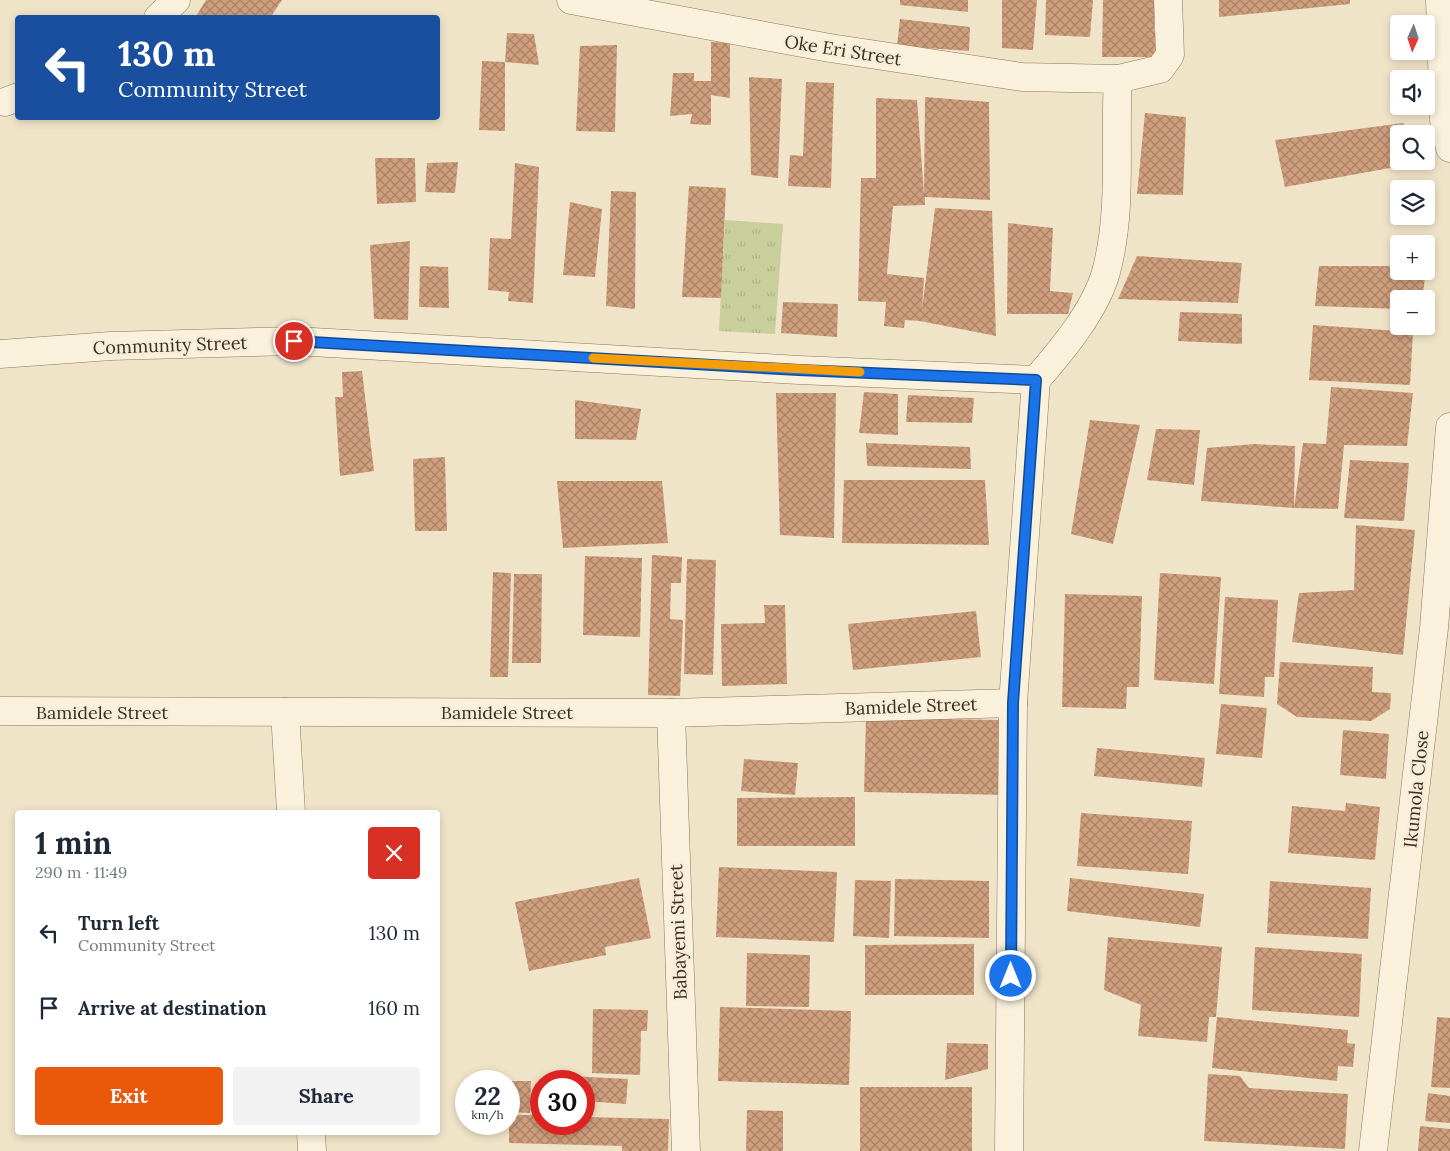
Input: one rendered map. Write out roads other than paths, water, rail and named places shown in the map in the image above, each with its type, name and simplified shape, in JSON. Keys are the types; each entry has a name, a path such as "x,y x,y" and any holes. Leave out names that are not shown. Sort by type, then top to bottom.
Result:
{"street":[{"path":"161,15 176,0"},
{"name":"Oke Eri Street","path":"572,0 830,48 1022,77 1118,79 1160,69 1170,55 1168,0"},
{"path":"1440,0 1444,120 1450,148"},
{"path":"1009,1151 1013,703 1036,380 1083,320 1106,273 1117,202 1115,121 1118,79"},
{"name":"Community Street","path":"0,354 111,346 294,341 790,369 1036,380"},
{"name":"Ikumola Close","path":"1373,1151 1434,628 1450,427"},
{"name":"Bamidele Street","path":"0,711 672,712 1013,703"},
{"path":"285,712 291,810"},
{"name":"Babayemi Street","path":"672,712 686,1151"},
{"path":"311,1135 312,1151"}]}
